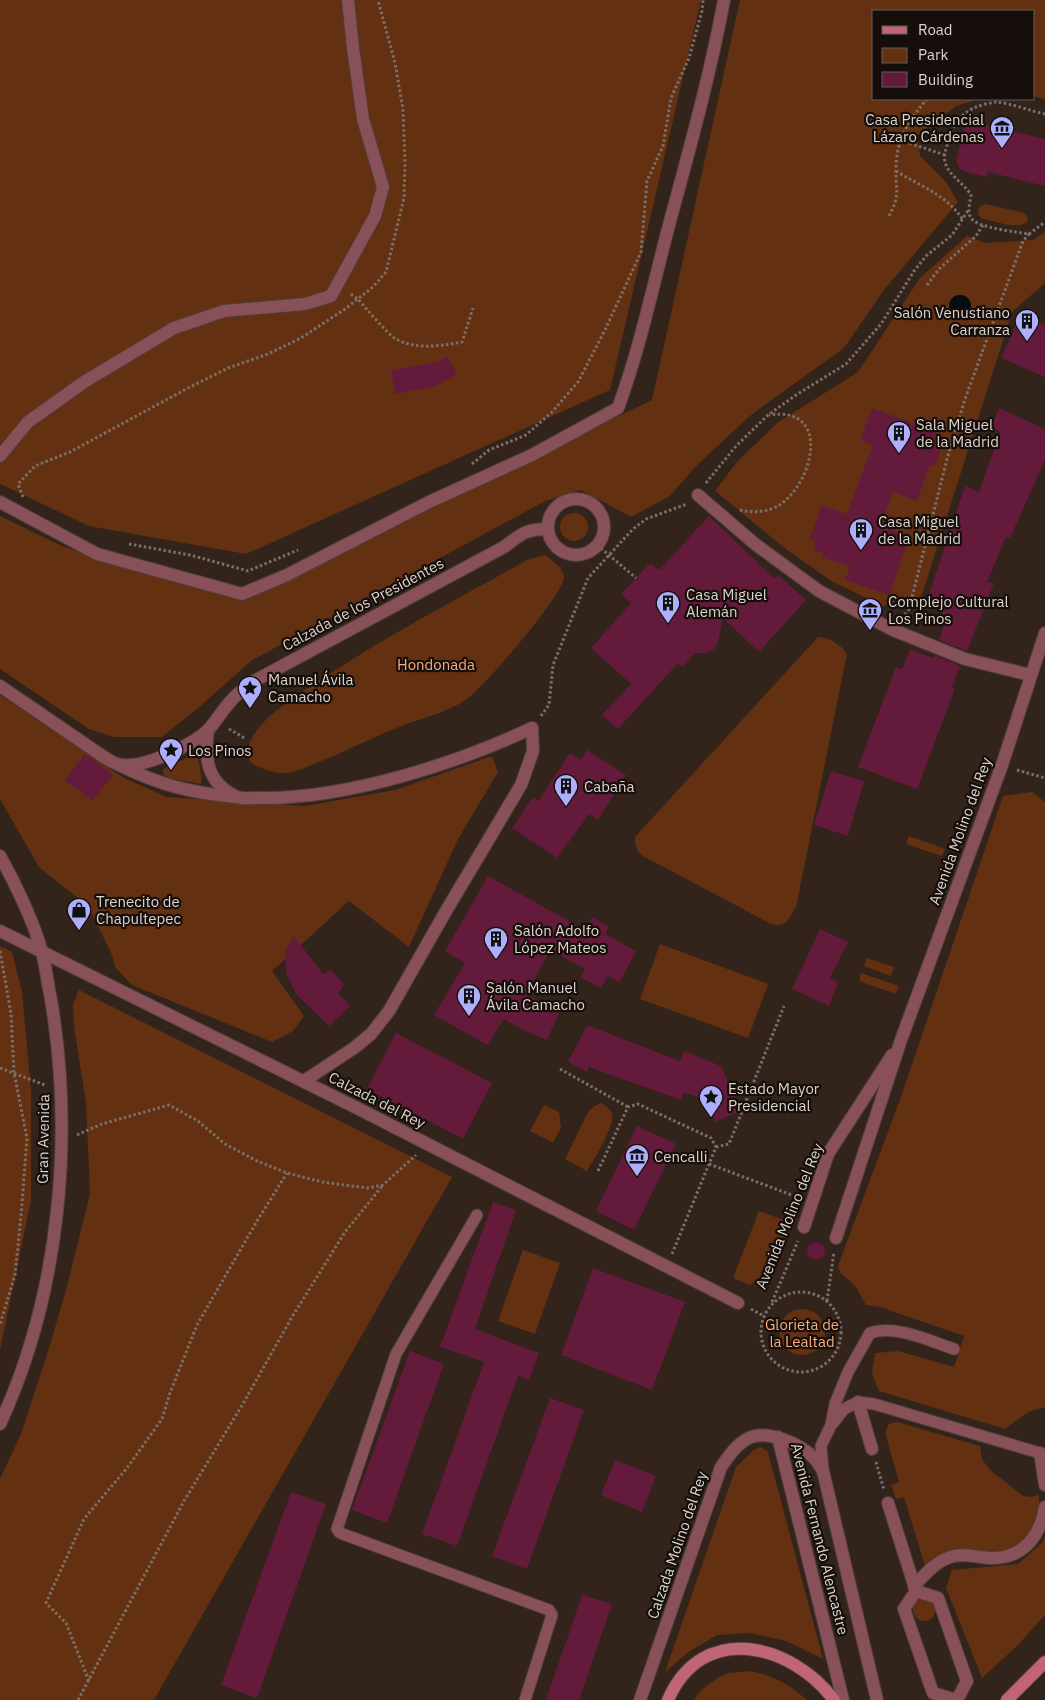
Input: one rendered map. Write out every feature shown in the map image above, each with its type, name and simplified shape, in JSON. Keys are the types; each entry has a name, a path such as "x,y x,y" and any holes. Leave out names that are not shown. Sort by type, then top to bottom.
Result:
{"main road":[{"path":"668,1700 672,1688 692,1664 718,1651 738,1648 759,1651 790,1661 804,1669 826,1689 834,1700"},
{"path":"1007,1700 1045,1662"}],"street":[{"path":"0,456 28,422 84,382 174,328 224,311 306,304 331,296 375,216 383,186 362,118 348,0"},
{"path":"0,502 97,554 242,594 287,575 429,502 532,455 618,408 630,373 671,219 724,0"},
{"path":"698,495 756,544 819,591 893,630 965,658 1030,675"},
{"path":"567,501 585,501 599,512 602,521 603,530 597,545 589,552 580,555 562,552 550,538 548,529 552,512 559,505 567,501"},
{"name":"Calzada de los Presidentes","path":"119,765 138,764 160,758 181,749 208,730 242,689 256,680 504,547 522,534 532,529 548,529"},
{"name":"Avenida Molino del Rey","path":"836,1238 901,1040 1002,765 1045,632"},
{"path":"0,686 101,755 119,765 159,783 184,790 239,797 274,798 321,793 386,780 449,761 507,740 532,728 533,751 521,785 446,910 389,1011 371,1034 304,1082"},
{"path":"208,730 206,752 210,774 221,786 239,797"},
{"name":"Gran Avenida","path":"0,856 42,952 54,1018 59,1061 62,1141 58,1198 38,1319 15,1392 0,1424"},
{"name":"Calzada del Rey","path":"0,931 304,1082 738,1303"},
{"name":"Avenida Molino del Rey","path":"804,1227 828,1154 901,1040"},
{"path":"858,1402 872,1449"},
{"name":"Calzada Molino del Rey","path":"640,1700 721,1467 732,1452 747,1438 761,1435 778,1438"},
{"name":"Avenida Fernando Alencastre","path":"778,1438 804,1450 814,1457 823,1471 877,1700"},
{"name":"Avenida Fernando Alencastre","path":"778,1438 843,1700"},
{"path":"1040,1453 1045,1485"},
{"path":"888,1502 915,1589"},
{"path":"915,1589 938,1598 967,1681 956,1700 933,1693 904,1609 915,1589 936,1564 945,1559 969,1555 997,1558 1026,1548 1035,1538 1041,1525 1045,1507"}],"lane":[{"path":"476,1215 396,1354 337,1529 340,1533 549,1610 552,1615 525,1700"},
{"path":"831,1425 841,1387 870,1333 878,1330 897,1331 954,1350"},
{"path":"823,1471 821,1446 831,1425 844,1409 858,1402 874,1404 1040,1453"}],"path":[{"path":"470,466 489,450 526,435 552,412 578,382 605,330 641,252 647,181 663,146 671,98 689,58 702,11 703,0"},
{"path":"889,216 896,204 898,194 896,171 900,140 909,121 926,100"},
{"path":"532,728 549,705 553,665 588,578 633,529 646,519 687,504 698,495 736,446 768,415 846,364 881,324 914,271 926,256 952,235 963,220 969,209 971,195 945,162 945,155 958,118 978,106 996,102 1045,114"},
{"path":"900,140 945,155"},
{"path":"896,171 931,190 948,202 957,210 963,220"},
{"path":"969,209 971,218 975,222 1029,234"},
{"path":"893,630 909,610 947,459 965,399 1023,241 1045,222"},
{"path":"927,285 939,269 976,236 983,225"},
{"path":"338,285 358,298 395,339 418,346 441,346 462,342 473,308"},
{"path":"25,502 18,484 35,466 70,452 228,368 268,354 301,338 345,309"},
{"path":"737,510 750,512 765,511 777,506 788,498 801,479 808,464 812,448 806,426 795,417 780,413 768,415"},
{"path":"122,543 190,555 248,571 305,546"},
{"path":"597,545 636,578"},
{"path":"1002,765 1045,778"},
{"path":"0,951 11,1014 14,1073 27,1138 22,1216 15,1275 0,1324"},
{"path":"716,1147 729,1144 784,1006"},
{"path":"0,1068 60,1091"},
{"path":"560,1069 628,1107 638,1104 711,1138 716,1147"},
{"path":"62,1141 102,1124 169,1105 198,1121 225,1144 257,1161 287,1173 322,1182 367,1188 382,1185"},
{"path":"598,1171 628,1107"},
{"path":"78,1700 184,1501 244,1402 292,1317 345,1232 382,1185 427,1144"},
{"path":"668,1266 716,1147"},
{"path":"708,1164 812,1202"},
{"path":"88,1681 66,1623 46,1603 84,1519 127,1468 162,1419 170,1393 197,1325 287,1173"},
{"name":"Avenida Molino del Rey","path":"772,1302 804,1227"},
{"path":"827,1301 836,1238"},
{"path":"796,1292 810,1292 823,1297 827,1301 840,1319 842,1333 839,1345 832,1358 822,1367 809,1372 796,1372 784,1369 773,1361 765,1351 760,1338 760,1325 772,1302 783,1295 796,1292"},
{"path":"872,1449 888,1502"}],"green space":[{"path":"0,0 701,0 610,390 246,554 89,526 0,484"},
{"path":"740,0 1045,0 1045,99 1035,96 1035,10 872,10 872,100 976,100 956,106 917,136 920,156 946,182 958,202 884,290 844,348 751,415 696,466 670,496 631,517 581,490 545,501 251,661 162,737 114,737 89,729 0,669 0,516 64,547 239,599 652,400"},
{"path":"985,204 1022,212 1027,216 1028,221 1024,224 1013,225 981,218 978,214 979,207"},
{"path":"1045,232 1045,283 1012,312 920,601 883,606 833,582 787,550 715,491 737,462 777,423 858,372 920,278 967,236 985,243 1033,240"},
{"path":"574,513 584,517 588,527 584,537 574,541 564,537 560,527 564,517"},
{"name":"Hondonada","path":"545,555 562,570 564,577 561,586 552,601 522,639 490,677 468,698 444,711 401,726 296,771 289,773 277,772 261,768 250,761 248,749 250,742 262,724 271,715 319,680 430,614 527,560"},
{"path":"818,637 834,642 847,654 796,907 784,924 776,925 643,856 636,848 635,837"},
{"path":"0,695 124,778 167,797 305,806 395,790 492,756 498,772 458,839 409,947 349,901 272,971 304,1016 293,1031 272,1042 132,985 115,967 112,955 88,906 39,867 0,799"},
{"path":"194,755 198,758 202,779 201,784 167,778 163,774 163,770 166,767"},
{"path":"1032,792 1045,802 1045,1407 1028,1412 1005,1429 879,1391 872,1374 875,1353 898,1351 954,1367 964,1336 880,1307 866,1305 856,1287 840,1272 838,1266 902,1094 1003,796"},
{"path":"909,836 945,849 942,856 906,844"},
{"path":"660,944 768,984 748,1038 640,999"},
{"path":"0,946 12,952 22,992 31,1089 31,1200 0,1350"},
{"path":"867,958 894,967 891,976 864,966"},
{"path":"861,973 899,986 896,994 859,981"},
{"path":"79,990 452,1177 154,1700 0,1700 0,1479 21,1434 50,1345 90,1194 86,1103 74,1026 73,1004"},
{"path":"602,1103 611,1111 612,1121 603,1143 587,1171 565,1159 588,1112 594,1106"},
{"path":"544,1105 559,1112 561,1128 553,1143 530,1131"},
{"path":"759,1211 792,1223 773,1268 750,1285 733,1278"},
{"path":"523,1250 560,1263 535,1334 498,1321"},
{"name":"Glorieta de la Lealtad","path":"802,1309 815,1313 821,1319 825,1332 821,1345 815,1351 802,1355 789,1351 783,1345 779,1332 783,1319 789,1313"},
{"path":"897,1422 980,1446 982,1459 990,1470 1023,1496 1039,1495 1038,1518 1036,1525 1028,1536 1017,1546 1004,1552 987,1554 950,1552 933,1558 925,1566 904,1497 896,1499 891,1485 899,1482 886,1430 889,1424"},
{"path":"761,1447 768,1452 823,1659 786,1641 749,1633 717,1635 690,1651 665,1672 736,1467 754,1450"},
{"path":"1045,1535 1045,1615 1017,1646 982,1678 946,1588 952,1570 1018,1564 1043,1542"},
{"path":"924,1599 932,1602 935,1610 932,1618 924,1621 916,1618 913,1610 916,1602"},
{"path":"750,1671 780,1681 807,1700 694,1700 709,1684 719,1677 729,1673"}],"shaded area":[{"path":"960,295 968,298 971,306 968,314 960,317 952,314 949,306 952,298"}],"building":[{"name":"Casa Presidencial Lázaro Cárdenas","path":"978,123 1045,139 1045,186 988,172 987,177 968,173 959,168 956,160 964,128 970,124"},
{"name":"Salón Venustiano Carranza","path":"1021,314 1045,325 1045,377 1001,358"},
{"path":"447,356 457,374 434,387 395,394 391,370 437,362"},
{"path":"872,408 936,432 932,445 941,448 935,466 930,465 917,501 893,492 880,526 909,537 889,595 845,580 850,567 822,557 823,553 813,549 816,541 810,538 822,505 847,514 873,445 860,440"},
{"path":"999,408 1045,429 1045,460 1010,538 1006,537 987,582 994,583 967,651 939,640 944,625 938,623 942,609 926,603 965,486 979,492 1000,432 991,427"},
{"name":"Casa Miguel Alemán","path":"709,516 774,578 778,575 806,600 759,652 723,618 718,643 714,649 708,653 695,653 683,667 678,663 618,729 602,715 631,684 591,648 631,603 621,594 650,563 659,570"},
{"path":"910,649 933,658 934,655 960,666 952,688 955,689 917,789 858,767 896,667 902,669"},
{"name":"Cabaña","path":"587,750 626,775 598,820 589,814 557,858 512,828 533,797 538,801 570,753 581,760"},
{"path":"85,754 113,775 92,801 65,780"},
{"path":"831,771 864,781 848,836 814,825"},
{"path":"488,876 585,930 592,917 609,927 605,934 636,951 620,982 608,976 601,988 580,977 585,969 551,950 525,995 561,1008 547,1040 519,1028 504,1019 487,1045 434,1015 465,963 445,951"},
{"path":"820,929 848,942 830,978 838,982 829,1006 792,989"},
{"path":"294,936 323,974 331,970 344,985 338,993 350,1006 329,1026 296,994 286,973 286,949"},
{"path":"587,1025 680,1061 684,1051 721,1066 741,1111 715,1122 706,1100 684,1092 681,1100 589,1067 587,1072 568,1062"},
{"path":"396,1033 492,1083 463,1139 367,1089"},
{"path":"637,1126 676,1144 634,1230 596,1211"},
{"path":"493,1202 516,1210 475,1329 539,1353 529,1380 518,1376 457,1546 422,1534 484,1362 440,1347"},
{"path":"816,1242 822,1245 825,1251 822,1257 816,1260 810,1257 807,1251 810,1245"},
{"path":"593,1268 685,1302 652,1390 561,1355"},
{"path":"410,1351 444,1364 387,1523 352,1510"},
{"path":"550,1398 584,1410 527,1569 492,1556"},
{"path":"615,1460 656,1476 642,1512 601,1495"},
{"path":"291,1492 326,1504 257,1698 221,1685"},
{"path":"582,1595 612,1604 579,1700 546,1700"}],"place":[{"name":"Casa Presidencial Lázaro Cárdenas","path":"1002,149"},
{"name":"Salón Venustiano Carranza","path":"1027,342"},
{"name":"Sala Miguel de la Madrid","path":"899,454"},
{"name":"Casa Miguel de la Madrid","path":"861,551"},
{"name":"Casa Miguel Alemán","path":"668,624"},
{"name":"Complejo Cultural Los Pinos","path":"870,631"},
{"name":"Manuel Ávila Camacho","path":"250,709"},
{"name":"Los Pinos","path":"171,771"},
{"name":"Cabaña","path":"566,807"},
{"name":"Trenecito de Chapultepec","path":"79,931"},
{"name":"Salón Adolfo López Mateos","path":"496,960"},
{"name":"Salón Manuel Ávila Camacho","path":"469,1017"},
{"name":"Estado Mayor Presidencial","path":"711,1118"},
{"name":"Cencalli","path":"637,1177"}]}
